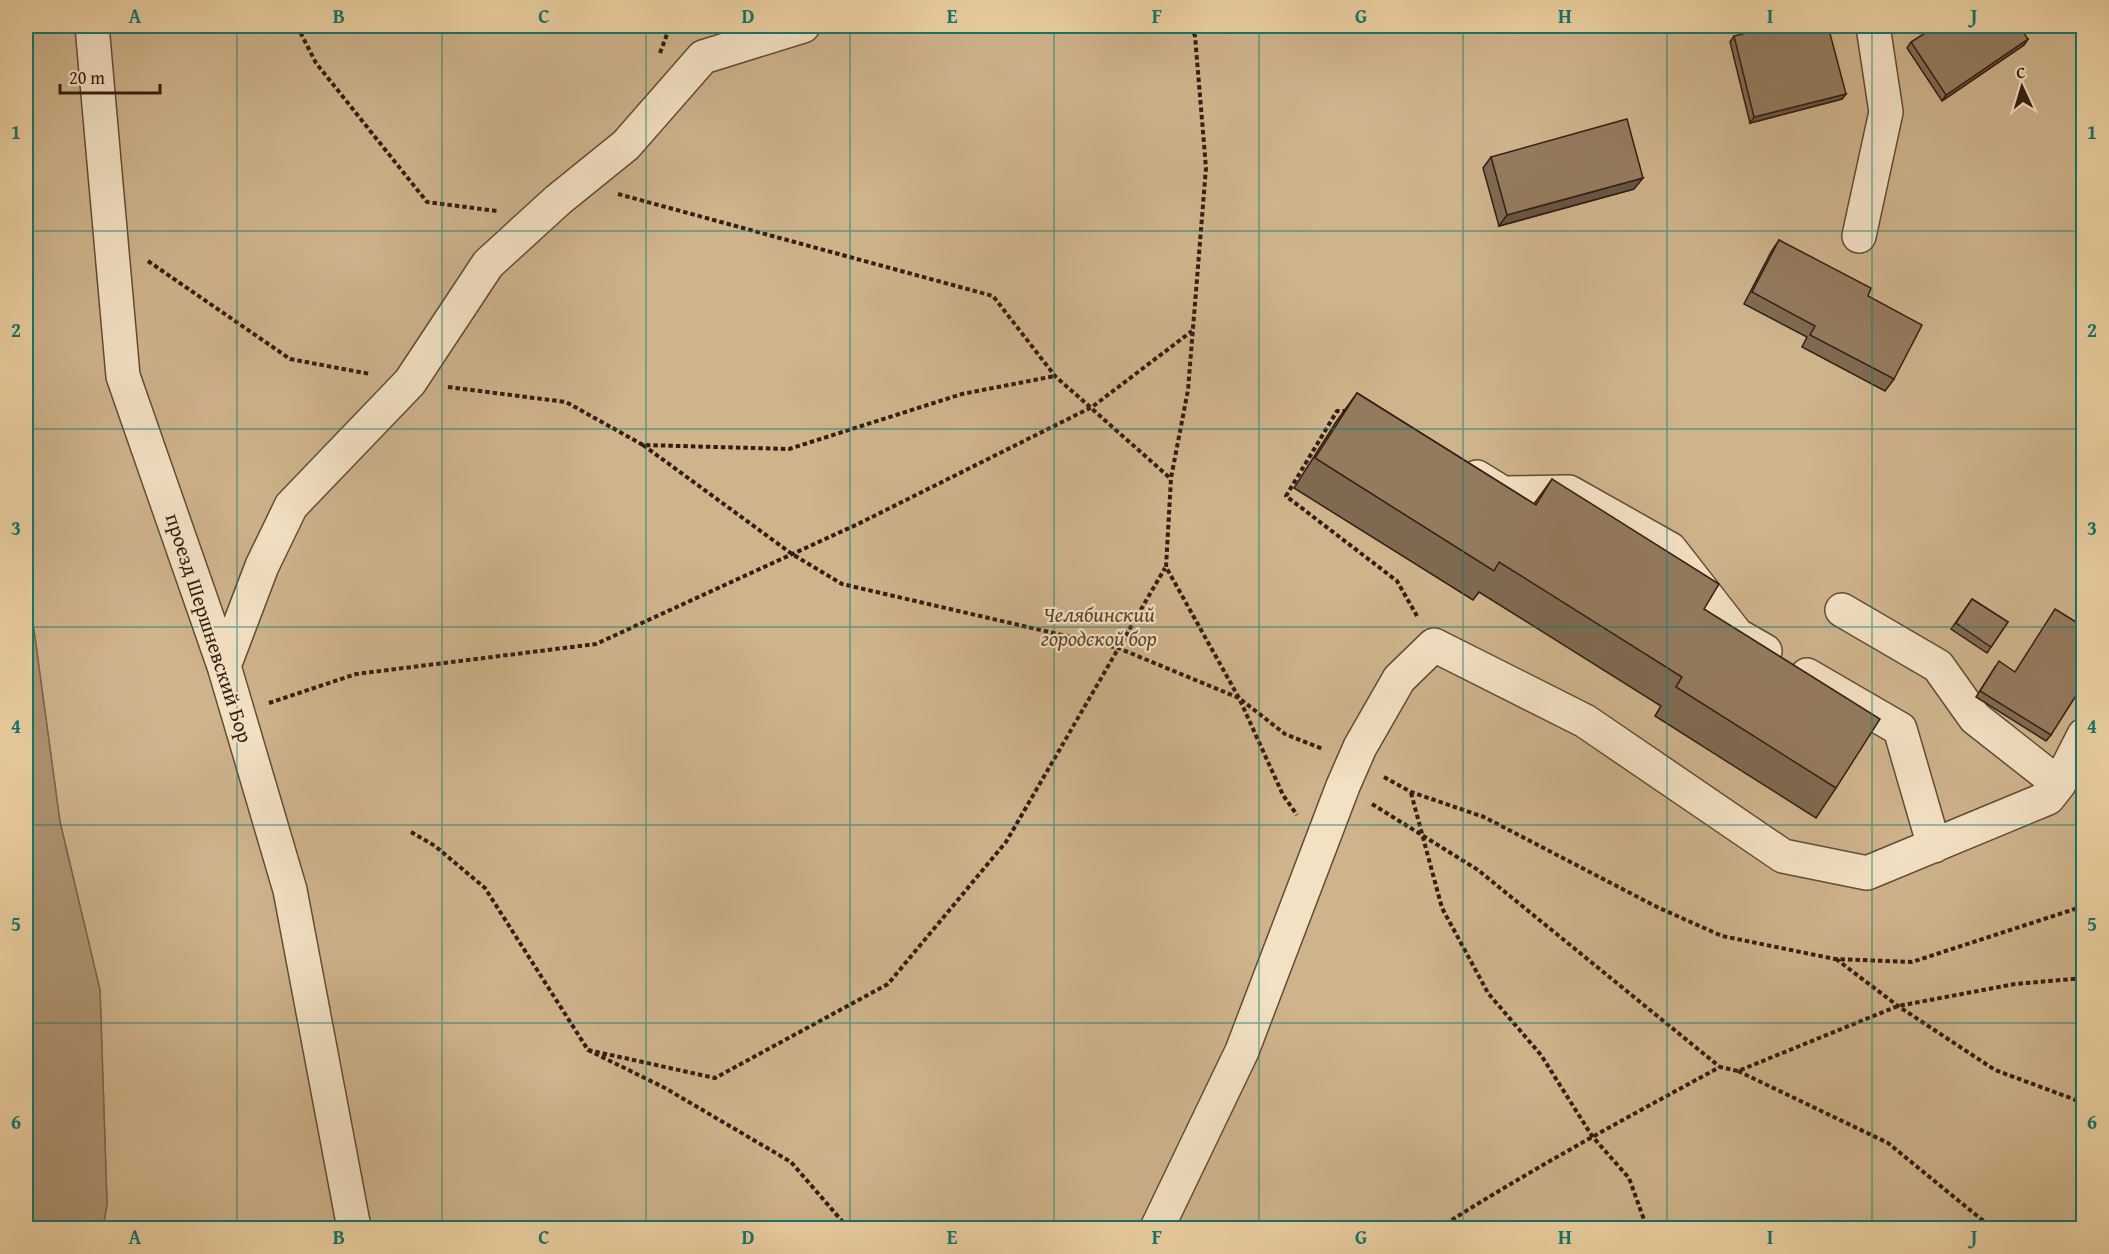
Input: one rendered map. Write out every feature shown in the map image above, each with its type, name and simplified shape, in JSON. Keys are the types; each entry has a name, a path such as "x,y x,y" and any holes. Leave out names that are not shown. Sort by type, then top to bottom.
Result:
{"street":[{"name":"проезд Шершневский Бор","path":"92,26 123,376 224,666 290,890 354,1228"},
{"path":"224,666 262,566 291,506 410,382 488,264 558,201 627,145 703,57 803,26"},
{"path":"1859,237 1886,112 1873,26"},
{"path":"1454,462 1503,493 1569,492 1670,549 1737,635 1900,729 1934,846"},
{"path":"1842,609 1938,666 1975,718 2059,784"},
{"path":"1157,1228 1242,1051 1360,747 1399,679 1434,645 1585,721 1783,856 1867,873 2048,798 2059,784 2084,735"}],"path":[{"path":"297,26 316,63 427,202 501,211"},
{"path":"617,194 993,296 1055,376 1171,478"},
{"path":"112,237 290,358 410,382 566,402 643,445 792,554 842,585 1118,648 1239,698 1282,795 1320,847"},
{"path":"239,713 356,674 596,644 858,524 1092,407 1193,331"},
{"path":"643,445 789,449 962,394 1055,376"},
{"path":"1356,412 1337,411 1286,496 1397,581 1434,645"},
{"path":"588,1050 715,1078 888,984 1006,842 1166,567"},
{"path":"1343,786 1478,870 1720,1067 1738,1071 1888,1143 1992,1228"},
{"path":"1411,792 1442,908 1488,993 1542,1055 1592,1136 1629,1178 1647,1228"},
{"path":"411,832 435,846 485,888 588,1050 665,1088 791,1162 848,1228"},
{"path":"1835,959 1898,1006 1995,1070 2084,1103"},
{"path":"1738,1071 1898,1006 2015,984 2084,978"},
{"path":"1439,1228 1495,1192 1592,1136 1720,1067"}],"green space":[{"name":"Челябинский городской бор","path":"26,26 2083,26 2083,1228 103,1228 107,1204 100,990 60,822 30,601 26,517"}],"shaded area":[{"path":"26,517 30,601 60,822 100,990 107,1204 103,1228 26,1228"}],"building":[{"path":"1777,26 1828,26 1846,94 1754,117 1734,36"},
{"path":"1936,26 2019,26 2028,39 1946,95 1911,42"},
{"path":"1627,119 1643,178 1507,215 1491,157"},
{"path":"1779,240 1871,288 1868,296 1922,325 1894,379 1810,335 1815,326 1752,292"},
{"path":"1357,393 1536,505 1552,479 1719,584 1704,609 1880,719 1836,788 1676,687 1682,677 1499,562 1494,571 1315,458"},
{"path":"1972,599 2008,622 1991,647 1956,623"},
{"path":"2055,609 2084,627 2084,683 2051,735 1980,691 1999,661 2015,672"}]}
